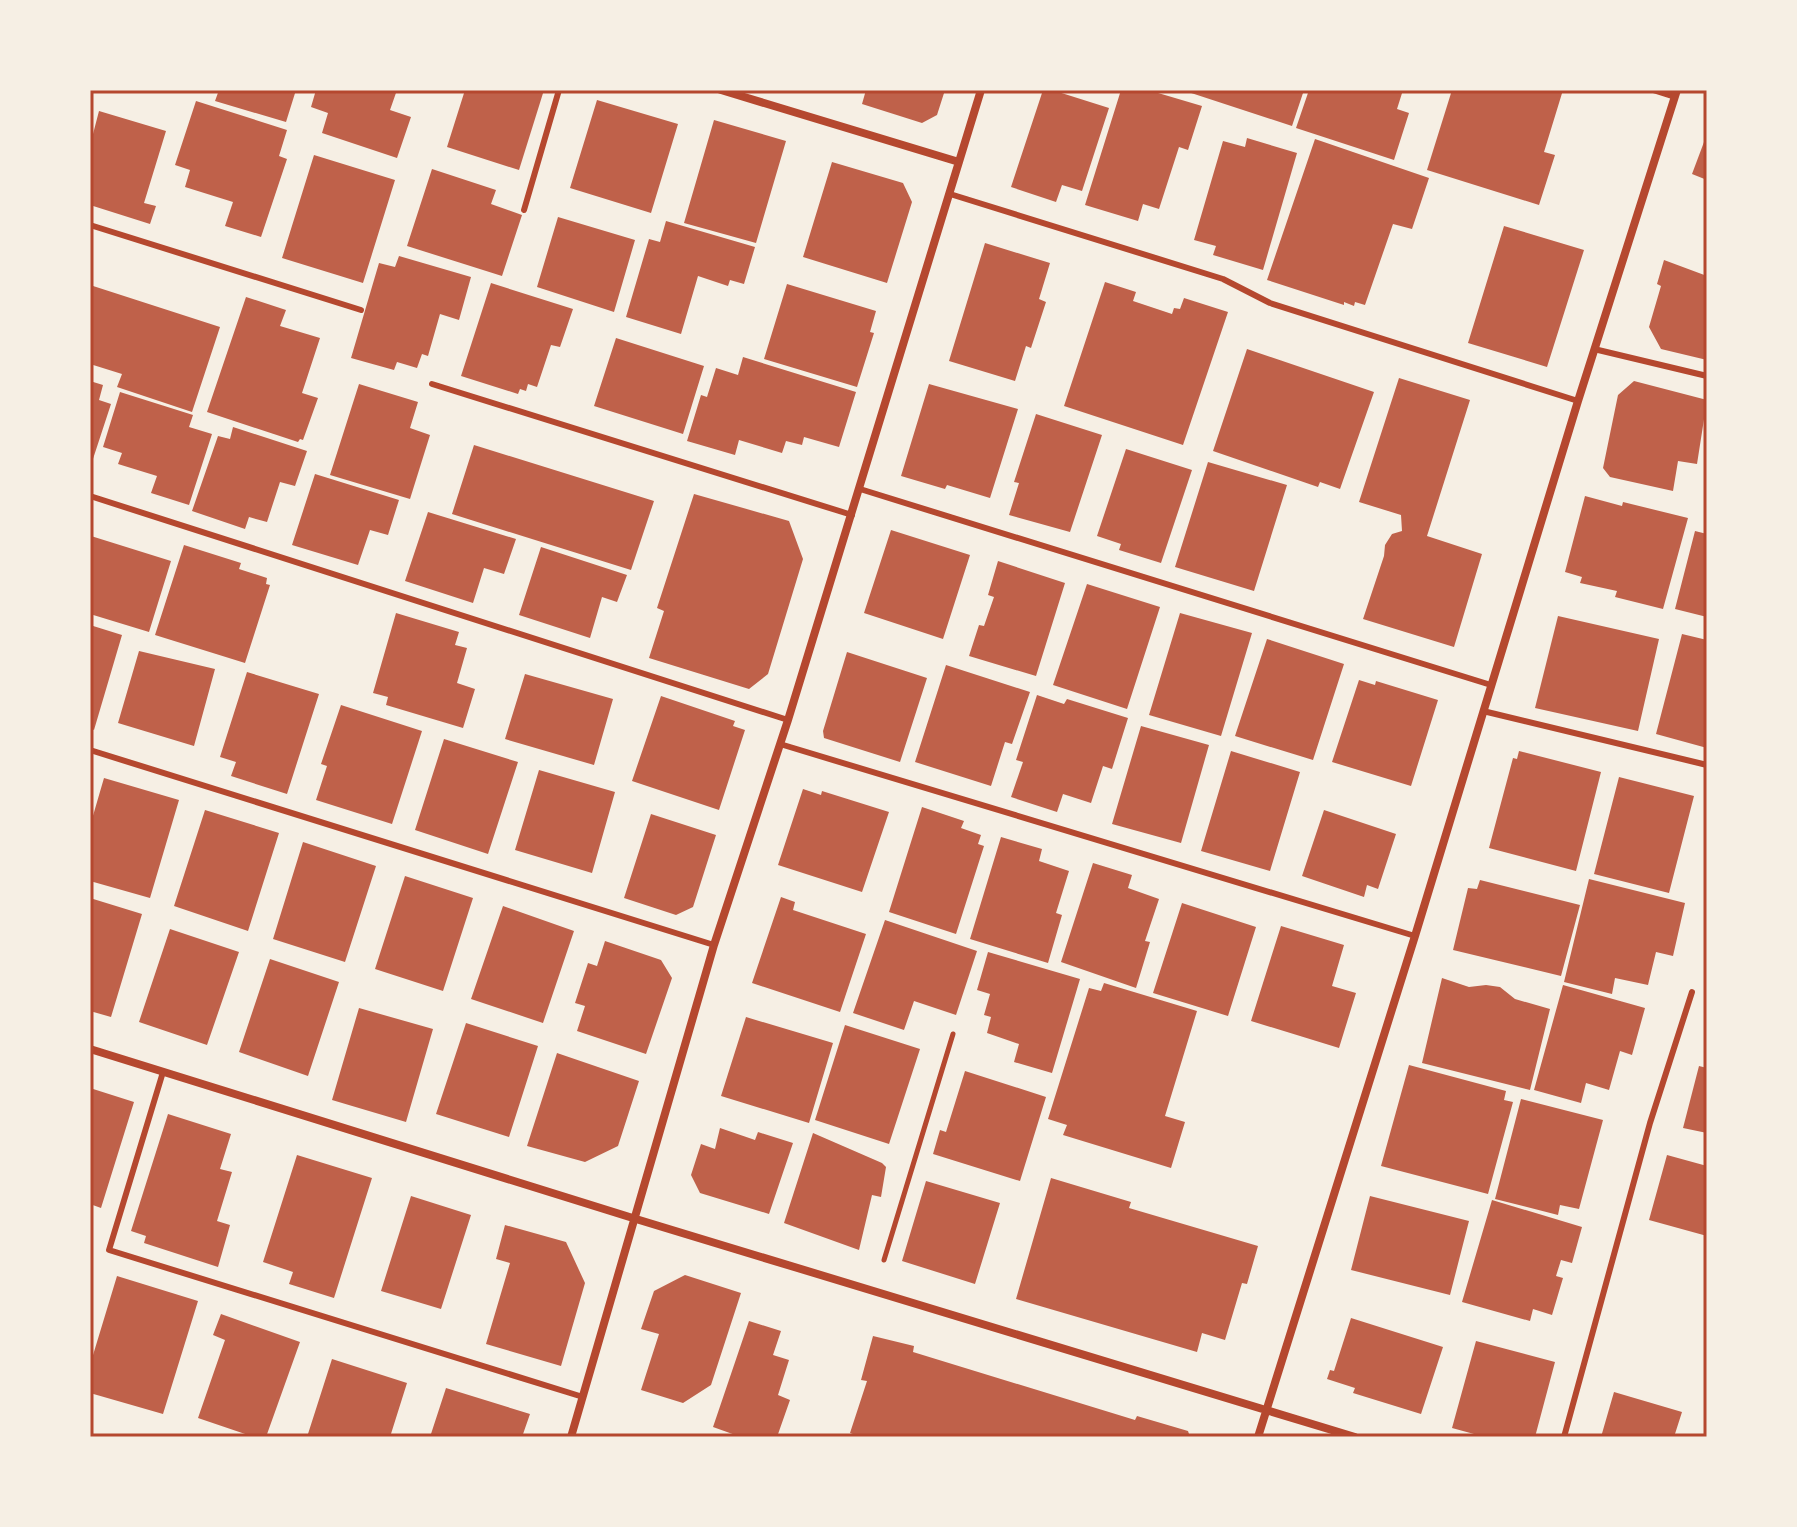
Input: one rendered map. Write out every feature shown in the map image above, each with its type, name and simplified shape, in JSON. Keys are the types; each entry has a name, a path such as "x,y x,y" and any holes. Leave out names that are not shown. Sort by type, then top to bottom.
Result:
{"street":[{"path":"721,90 959,162"},
{"path":"571,1437 714,945 788,720 981,90"},
{"path":"1258,1437 1594,349 1676,94"},
{"path":"90,1049 874,1292 1355,1437"}],"lane":[{"path":"524,210 559,90"},
{"path":"1653,90 1676,94"},
{"path":"950,194 1223,279 1270,303 1578,401"},
{"path":"90,225 361,310"},
{"path":"1594,349 1707,376"},
{"path":"432,384 852,515"},
{"path":"860,489 1491,685"},
{"path":"90,496 788,720"},
{"path":"1483,711 1707,765"},
{"path":"780,744 1415,936"},
{"path":"90,750 714,945"},
{"path":"1564,1437 1650,1123 1692,992"},
{"path":"163,1072 109,1250 583,1397"}],"path":[{"path":"874,1292 953,1034"}],"building":[{"path":"219,90 296,90 286,122 215,101"},
{"path":"316,90 397,90 390,110 411,117 397,158 322,133 328,113 311,107"},
{"path":"465,90 544,90 519,170 447,147"},
{"path":"866,90 945,90 937,115 922,123 862,104"},
{"path":"1043,90 1109,108 1082,191 1062,185 1056,202 1011,187"},
{"path":"1121,90 1148,90 1202,106 1188,150 1179,147 1159,209 1143,204 1138,221 1085,205"},
{"path":"1182,90 1304,90 1292,126"},
{"path":"1309,90 1403,90 1397,109 1409,113 1394,160 1296,128"},
{"path":"1452,90 1563,90 1544,152 1555,155 1539,205 1427,170"},
{"path":"597,100 678,124 651,213 570,188"},
{"path":"196,101 287,130 279,156 287,159 261,237 225,226 233,202 185,187 190,170 175,165"},
{"path":"99,111 166,131 144,203 156,206 150,224 90,205 90,133 93,134"},
{"path":"714,120 786,141 756,243 684,223"},
{"path":"1707,134 1707,180 1692,174"},
{"path":"1247,138 1297,153 1263,270 1213,255 1216,246 1194,240 1223,141 1245,147"},
{"path":"1315,139 1429,178 1412,229 1393,224 1365,305 1355,302 1354,306 1344,302 1344,305 1267,280"},
{"path":"314,155 395,180 363,283 282,258"},
{"path":"832,162 903,183 912,202 887,283 803,257"},
{"path":"432,169 496,190 491,204 522,215 502,276 407,246"},
{"path":"558,217 635,240 614,312 537,287"},
{"path":"666,221 755,247 744,284 730,280 728,286 698,276 681,334 626,317 649,239 660,242"},
{"path":"1504,226 1584,250 1547,367 1468,343"},
{"path":"985,243 1050,263 1039,299 1046,302 1031,348 1026,346 1015,381 949,361"},
{"path":"399,256 471,277 459,320 440,314 428,356 422,354 417,368 397,362 394,370 351,358 379,263 395,267"},
{"path":"1664,260 1707,276 1707,360 1661,349 1649,327 1661,286 1657,284"},
{"path":"1105,282 1136,292 1133,301 1172,314 1174,308 1180,309 1184,298 1228,312 1183,445 1064,406"},
{"path":"491,283 573,309 560,347 551,345 537,387 528,384 526,391 520,389 518,394 461,376"},
{"path":"787,284 876,311 870,332 874,333 857,387 764,359"},
{"path":"90,285 220,327 192,412 117,387 122,374 90,364"},
{"path":"246,297 286,310 280,326 320,338 302,393 318,398 303,440 298,442 207,412"},
{"path":"616,338 704,366 683,434 594,406"},
{"path":"1247,349 1374,392 1340,489 1320,482 1318,487 1213,451"},
{"path":"743,357 856,392 839,447 804,437 802,445 786,441 782,453 739,440 735,455 687,441 701,395 707,397 716,368 738,375"},
{"path":"1399,378 1470,400 1427,536 1482,554 1454,647 1363,619 1385,545 1392,534 1402,531 1401,515 1359,502"},
{"path":"90,381 103,385 99,400 111,404 91,465"},
{"path":"1634,381 1707,400 1697,464 1678,461 1673,491 1610,477 1603,468 1618,395"},
{"path":"359,384 418,402 410,428 430,435 410,499 330,475"},
{"path":"929,384 1018,409 990,498 901,476"},
{"path":"120,392 193,415 189,427 212,434 189,505 151,493 157,476 118,464 122,453 103,447"},
{"path":"1036,414 1102,435 1070,532 1009,515 1019,483 1014,482"},
{"path":"233,427 307,451 295,486 280,482 267,522 249,517 245,529 192,511 218,436 230,439"},
{"path":"474,445 654,501 631,570 452,514"},
{"path":"1126,449 1192,470 1161,563 1119,550 1121,544 1097,536"},
{"path":"1208,462 1287,485 1254,591 1175,567"},
{"path":"315,474 399,500 388,535 370,530 358,565 292,545"},
{"path":"694,494 789,521 803,559 768,674 749,689 649,658 664,611 657,608"},
{"path":"1585,496 1688,518 1663,609 1615,597 1617,591 1580,583 1582,577 1565,572"},
{"path":"428,512 516,539 504,574 484,568 473,603 405,581"},
{"path":"891,530 970,555 943,639 864,613"},
{"path":"1695,531 1707,534 1707,617 1675,609"},
{"path":"91,536 171,561 149,632 90,614"},
{"path":"184,545 241,563 239,569 267,578 266,584 270,585 245,663 155,635"},
{"path":"541,547 627,575 617,602 602,597 590,638 519,615"},
{"path":"998,561 1065,583 1036,676 969,656 979,625 984,626 994,597 988,595"},
{"path":"1087,584 1160,607 1127,709 1053,685"},
{"path":"396,613 459,632 455,645 467,648 457,683 475,689 463,728 386,705 388,697 373,693"},
{"path":"1180,613 1252,633 1221,736 1149,715"},
{"path":"1558,616 1659,639 1638,731 1535,708"},
{"path":"90,625 122,635 94,730 90,728"},
{"path":"1682,634 1707,640 1707,748 1656,734"},
{"path":"1267,639 1344,664 1313,760 1235,736"},
{"path":"139,651 215,669 194,746 118,723"},
{"path":"847,652 927,678 900,762 824,738 823,731"},
{"path":"946,665 1030,692 1012,744 1005,742 991,786 915,762"},
{"path":"247,672 319,694 287,794 231,776 236,762 220,757"},
{"path":"525,674 613,699 594,765 505,739"},
{"path":"1359,680 1375,685 1376,681 1438,700 1411,786 1332,762"},
{"path":"1037,695 1064,704 1067,699 1128,718 1112,769 1103,766 1091,803 1063,794 1057,812 1011,797 1023,762 1016,760"},
{"path":"661,696 735,721 733,726 745,730 719,810 632,781"},
{"path":"341,705 422,731 392,824 316,800 327,766 321,764"},
{"path":"1141,726 1209,745 1181,843 1112,824"},
{"path":"444,739 518,762 488,854 415,830"},
{"path":"1231,751 1300,772 1270,871 1201,851"},
{"path":"1519,751 1601,772 1576,871 1489,848 1513,758 1517,759"},
{"path":"539,770 615,792 592,873 515,850"},
{"path":"1619,777 1694,796 1669,893 1594,874"},
{"path":"104,778 179,800 150,898 90,881 90,826"},
{"path":"803,789 821,795 822,791 889,812 862,892 778,865"},
{"path":"922,807 964,821 961,828 981,835 978,844 984,846 956,934 889,912"},
{"path":"205,810 279,833 248,931 174,906"},
{"path":"1324,810 1396,834 1378,889 1367,885 1364,897 1302,876"},
{"path":"651,814 716,835 693,907 676,915 624,898"},
{"path":"1001,837 1042,849 1039,861 1069,871 1056,913 1062,915 1048,963 970,939"},
{"path":"303,842 376,866 345,962 273,939"},
{"path":"1093,863 1132,875 1128,888 1159,899 1145,941 1150,942 1136,988 1061,962"},
{"path":"405,876 473,898 443,991 375,969"},
{"path":"1589,879 1685,903 1673,956 1656,952 1648,985 1615,978 1612,994 1564,982"},
{"path":"1480,880 1580,905 1561,976 1453,950 1468,888 1477,889"},
{"path":"781,897 795,902 793,910 866,934 840,1012 752,983"},
{"path":"90,898 142,914 111,1017 90,1011"},
{"path":"1182,903 1256,927 1228,1016 1153,993"},
{"path":"503,906 574,931 543,1023 471,999"},
{"path":"885,920 977,951 956,1015 914,1001 904,1030 853,1013"},
{"path":"1281,926 1344,945 1332,986 1356,993 1339,1048 1251,1021"},
{"path":"170,929 239,952 207,1045 139,1022"},
{"path":"605,941 661,960 672,978 646,1054 577,1031 585,1006 575,1003 588,963 597,966"},
{"path":"988,952 1080,979 1052,1073 1014,1062 1019,1044 987,1033 991,1017 984,1015 990,994 977,990"},
{"path":"270,959 339,982 308,1076 239,1052"},
{"path":"1442,978 1469,987 1500,987 1515,999 1550,1009 1530,1090 1422,1063"},
{"path":"1104,983 1197,1011 1165,1116 1185,1122 1171,1168 1063,1135 1067,1125 1048,1119 1089,988 1101,991"},
{"path":"1563,985 1645,1008 1632,1055 1620,1051 1609,1090 1586,1083 1581,1103 1534,1090"},
{"path":"359,1008 433,1029 406,1122 332,1100"},
{"path":"746,1017 833,1043 809,1123 721,1096"},
{"path":"466,1023 538,1046 509,1137 436,1114"},
{"path":"845,1025 920,1049 889,1144 815,1120"},
{"path":"557,1053 639,1081 618,1146 585,1162 527,1146"},
{"path":"1409,1065 1506,1091 1504,1100 1513,1102 1488,1194 1381,1166"},
{"path":"1699,1066 1707,1068 1707,1133 1683,1128"},
{"path":"965,1071 1046,1097 1020,1181 933,1154 940,1130 946,1132"},
{"path":"90,1088 134,1102 101,1208 90,1204"},
{"path":"1521,1099 1603,1120 1579,1209 1560,1205 1558,1215 1495,1199"},
{"path":"168,1114 231,1134 220,1169 232,1172 217,1221 230,1225 218,1267 144,1243 146,1236 131,1231"},
{"path":"720,1128 755,1140 758,1132 793,1143 769,1214 700,1193 691,1175 701,1144 715,1149"},
{"path":"813,1133 886,1167 881,1197 872,1195 859,1250 784,1223"},
{"path":"297,1155 372,1178 334,1298 289,1284 293,1272 263,1262"},
{"path":"1667,1155 1707,1166 1707,1236 1649,1220"},
{"path":"1051,1178 1131,1202 1129,1208 1258,1246 1247,1284 1242,1283 1225,1340 1202,1333 1197,1352 1016,1299"},
{"path":"926,1181 1000,1203 975,1284 902,1261"},
{"path":"411,1196 471,1215 441,1309 381,1291"},
{"path":"1370,1196 1469,1221 1450,1295 1351,1270"},
{"path":"1492,1200 1582,1227 1572,1263 1561,1260 1556,1276 1563,1278 1552,1315 1533,1309 1530,1321 1462,1302"},
{"path":"505,1225 566,1242 585,1283 561,1366 486,1344 510,1263 496,1259"},
{"path":"685,1275 741,1293 711,1385 683,1403 641,1390 659,1334 641,1329 654,1291"},
{"path":"117,1276 198,1301 163,1414 90,1393 90,1365"},
{"path":"221,1314 300,1342 266,1437 254,1437 198,1418 225,1340 213,1335"},
{"path":"1351,1318 1443,1347 1421,1414 1353,1393 1355,1388 1327,1379 1330,1370 1334,1371"},
{"path":"749,1321 781,1331 773,1355 789,1360 778,1395 790,1400 777,1437 741,1437 713,1427"},
{"path":"873,1336 914,1346 913,1352 1135,1420 1137,1416 1188,1431 1190,1437 861,1437 850,1433 867,1381 861,1380"},
{"path":"1476,1341 1555,1362 1535,1437 1485,1437 1452,1428"},
{"path":"332,1359 407,1383 390,1437 307,1437"},
{"path":"446,1388 530,1414 522,1437 430,1437"},
{"path":"1614,1392 1682,1412 1674,1437 1601,1437"}]}
